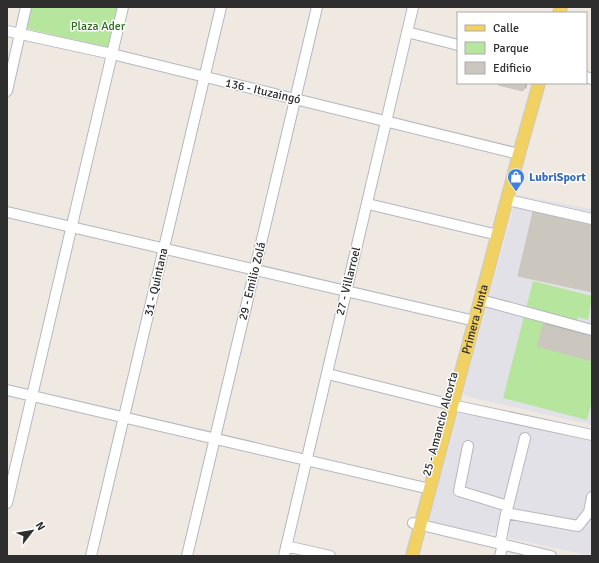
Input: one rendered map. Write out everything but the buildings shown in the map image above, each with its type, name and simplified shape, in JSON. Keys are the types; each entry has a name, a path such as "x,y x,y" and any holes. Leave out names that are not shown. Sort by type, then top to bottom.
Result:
{"main road":[{"path":"471,320 495,234 531,84"},
{"name":"Primera Junta","path":"412,556 417,524 426,488 471,320 481,300 495,234 508,200 515,152 539,84"},
{"path":"404,556 417,524"}],"street":[{"path":"7,91 26,7"},
{"path":"7,503 123,7"},
{"name":"31 - Quintana","path":"91,556 221,7"},
{"name":"29 - Emilio Zolá","path":"187,556 317,7"},
{"name":"27 - Villarroel","path":"285,551 328,374 345,291 368,204 413,7"},
{"name":"136 - Ituzaingó","path":"7,31 112,54 204,78 296,98 515,152"},
{"path":"407,32 457,45"},
{"path":"508,200 592,218"},
{"path":"368,204 495,234"},
{"path":"7,212 471,320"},
{"path":"481,300 592,330"},
{"path":"328,374 449,404 592,434"},
{"path":"7,390 214,437 306,461 426,488"},
{"path":"500,556 507,510 525,438"},
{"path":"468,446 458,491 507,510 578,526 585,519 592,496"},
{"path":"417,524 551,556"},
{"path":"285,551 330,556"}],"shaded area":[{"path":"517,195 592,209 592,425 465,396 463,392"},
{"path":"461,411 592,441 592,556 509,538 510,533 499,531 487,534 431,522 429,518 458,414"}],"green space":[{"name":"Plaza Ader","path":"28,7 122,7 112,49 24,28"},
{"path":"533,281 592,296 588,320 578,317 574,332 543,323 537,346 592,361 592,400 587,420 503,398"}],"place":[{"name":"LubriSport","path":"516,192"}]}
